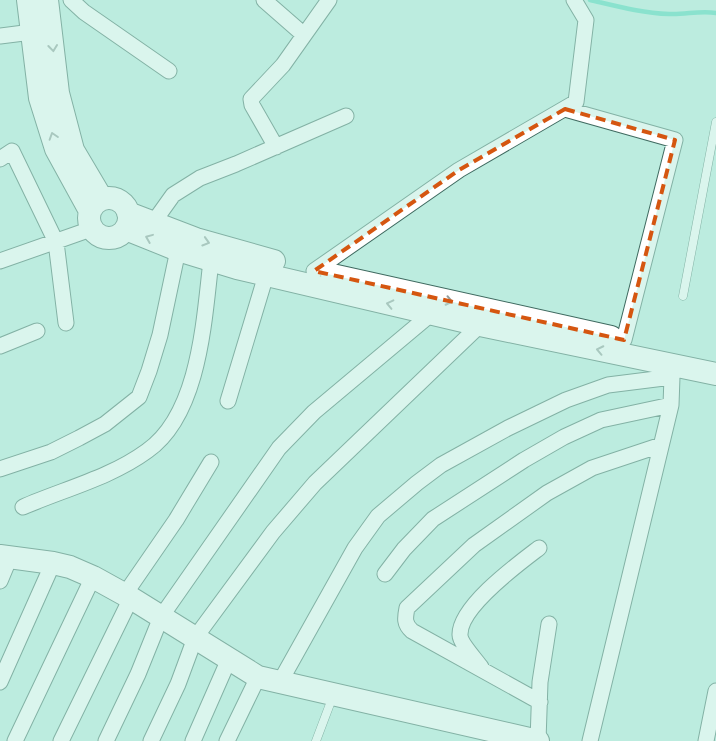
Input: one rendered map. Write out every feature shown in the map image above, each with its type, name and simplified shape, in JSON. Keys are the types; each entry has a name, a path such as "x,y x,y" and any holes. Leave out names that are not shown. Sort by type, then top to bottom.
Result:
{"main road":[{"path":"28,0 40,98 56,148 94,213"},
{"path":"47,0 58,93 94,213 97,235 113,238 120,234 127,221 124,206 118,200 110,198 94,213"},
{"path":"127,221 153,223 196,239 314,271 624,340 716,358"},
{"path":"127,221 178,250 211,261 674,371 716,374"},
{"path":"5,557 53,563 70,567 93,577 128,596 258,677 538,741"}],"street":[{"path":"71,0 84,12 169,71"},
{"path":"264,0 304,35"},
{"path":"276,147 251,102 253,97 283,64 329,0"},
{"path":"314,271 459,170 576,102 586,20 574,0"},
{"path":"0,36 32,32"},
{"path":"565,108 675,140 624,340"},
{"path":"153,223 173,195 187,185 346,116"},
{"path":"0,159 12,151 56,242 66,323"},
{"path":"0,261 56,242 94,213"},
{"path":"0,470 50,452 79,438 120,413 139,397 150,371 160,335 178,250"},
{"path":"22,508 116,469 148,450 163,436 176,417 191,388 202,332 211,261"},
{"path":"228,401 266,275"},
{"path":"106,741 138,674 161,617 280,448 314,412 430,314"},
{"path":"151,741 178,684 195,638 273,532 315,483 480,325"},
{"path":"0,346 37,331"},
{"path":"280,682 355,548 378,516 418,483 441,465 508,428 566,400 608,385 674,371 671,405 590,741"},
{"path":"385,574 404,549 433,519 524,460 564,437 601,420 671,405"},
{"path":"540,702 412,631 406,626 406,608 474,545 547,493 592,468 661,445"},
{"path":"61,741 128,596 211,462"},
{"path":"483,670 462,641 460,635 462,626 470,611 501,577 539,548"},
{"path":"0,581 5,557"},
{"path":"0,682 53,563"},
{"path":"15,741 93,577"},
{"path":"538,741 540,682 549,624"},
{"path":"193,741 229,659"},
{"path":"227,741 258,677"},
{"path":"710,734 716,691"}],"lane":[{"path":"684,296 716,122"},
{"path":"316,741 334,694"}],"highlighted area":[{"path":"565,109 675,140 624,340 314,271 459,170"}],"waterway":[{"path":"590,0 649,12 675,14 716,13"}]}
